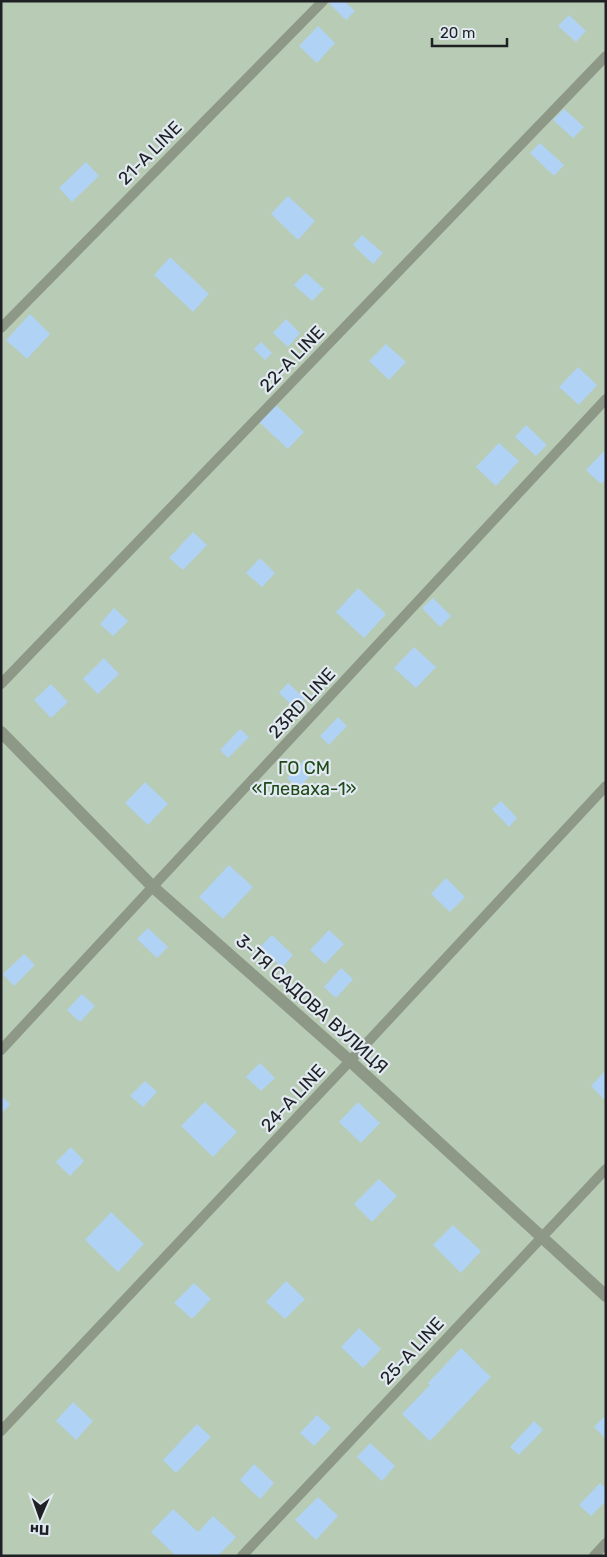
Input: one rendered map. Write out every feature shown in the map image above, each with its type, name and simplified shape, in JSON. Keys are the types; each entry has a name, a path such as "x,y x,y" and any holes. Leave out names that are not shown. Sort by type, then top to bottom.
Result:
{"street":[{"name":"3-ТЯ САДОВА ВУЛИЦЯ","path":"1,732 153,886 350,1061 606,1296"}],"lane":[{"name":"21-A LINE","path":"1,328 323,1"},
{"name":"22-A LINE","path":"1,684 606,56"},
{"name":"23RD LINE","path":"1,1050 606,399"},
{"name":"24-A LINE","path":"1,1431 606,786"},
{"name":"25-A LINE","path":"242,1556 606,1169"},
{"path":"594,1556 606,1543"}],"green space":[{"name":"ГО СМ «Глеваха-1»","path":"1,1 606,1 606,1556 1,1556"}],"building":[{"path":"332,1 344,1 355,11 346,20 330,4"},
{"path":"569,15 586,31 576,42 558,26"},
{"path":"318,26 335,43 317,63 299,46"},
{"path":"564,109 584,127 573,138 553,120"},
{"path":"540,143 564,165 554,176 530,153"},
{"path":"86,162 99,176 72,202 59,188"},
{"path":"288,196 315,221 298,240 271,214"},
{"path":"362,235 383,253 373,264 353,245"},
{"path":"170,257 209,294 193,312 154,275"},
{"path":"306,273 324,289 312,301 294,285"},
{"path":"30,314 50,334 27,359 6,340"},
{"path":"286,319 300,333 288,347 273,333"},
{"path":"261,342 272,353 265,360 254,349"},
{"path":"386,344 406,362 389,380 369,361"},
{"path":"578,367 597,385 579,405 559,387"},
{"path":"276,405 304,432 288,449 259,422"},
{"path":"526,425 547,445 536,456 515,437"},
{"path":"499,443 519,461 496,486 476,467"},
{"path":"604,451 606,453 606,479 601,484 586,470"},
{"path":"193,532 207,545 183,570 169,558"},
{"path":"260,558 275,573 262,587 246,573"},
{"path":"358,588 386,614 364,638 336,612"},
{"path":"433,598 451,616 440,627 422,608"},
{"path":"114,608 128,621 113,636 100,624"},
{"path":"414,647 436,667 416,688 394,668"},
{"path":"104,658 119,674 98,694 83,679"},
{"path":"288,683 305,699 296,709 279,693"},
{"path":"51,684 68,702 51,718 34,700"},
{"path":"338,717 347,726 329,745 320,736"},
{"path":"240,729 249,737 228,758 220,750"},
{"path":"304,760 315,770 298,789 287,778"},
{"path":"145,782 168,804 148,825 125,803"},
{"path":"501,801 517,818 509,827 492,809"},
{"path":"229,865 253,887 223,919 199,897"},
{"path":"446,878 465,897 450,912 431,894"},
{"path":"148,928 168,947 157,958 137,939"},
{"path":"329,930 344,944 325,964 310,950"},
{"path":"272,935 293,955 282,968 260,947"},
{"path":"24,954 35,965 14,986 3,974"},
{"path":"341,968 353,979 336,998 324,987"},
{"path":"82,994 95,1006 80,1022 67,1010"},
{"path":"260,1063 275,1078 261,1091 246,1077"},
{"path":"606,1070 606,1101 591,1086"},
{"path":"145,1081 157,1092 143,1107 130,1096"},
{"path":"1,1096 10,1104 1,1114"},
{"path":"205,1102 237,1132 213,1157 181,1126"},
{"path":"358,1102 380,1123 361,1143 339,1122"},
{"path":"71,1147 84,1161 70,1176 56,1162"},
{"path":"379,1179 397,1196 372,1222 354,1204"},
{"path":"111,1212 144,1244 118,1272 85,1240"},
{"path":"453,1225 481,1251 461,1273 433,1245"},
{"path":"286,1281 305,1299 285,1319 266,1302"},
{"path":"194,1283 211,1299 192,1319 174,1303"},
{"path":"359,1328 381,1349 363,1368 341,1347"},
{"path":"461,1348 491,1377 430,1441 402,1414 430,1385 428,1383"},
{"path":"73,1402 93,1421 76,1440 56,1421"},
{"path":"317,1415 331,1428 314,1446 300,1433"},
{"path":"606,1415 606,1439 594,1427"},
{"path":"534,1421 543,1430 519,1455 510,1447"},
{"path":"197,1424 211,1437 176,1473 163,1460"},
{"path":"370,1443 395,1466 382,1481 357,1457"},
{"path":"254,1464 274,1483 260,1499 240,1480"},
{"path":"600,1483 606,1489 606,1501 591,1516 579,1505"},
{"path":"318,1497 338,1516 316,1540 295,1520"},
{"path":"173,1509 198,1532 213,1516 236,1537 218,1556 176,1556 151,1532"}]}
